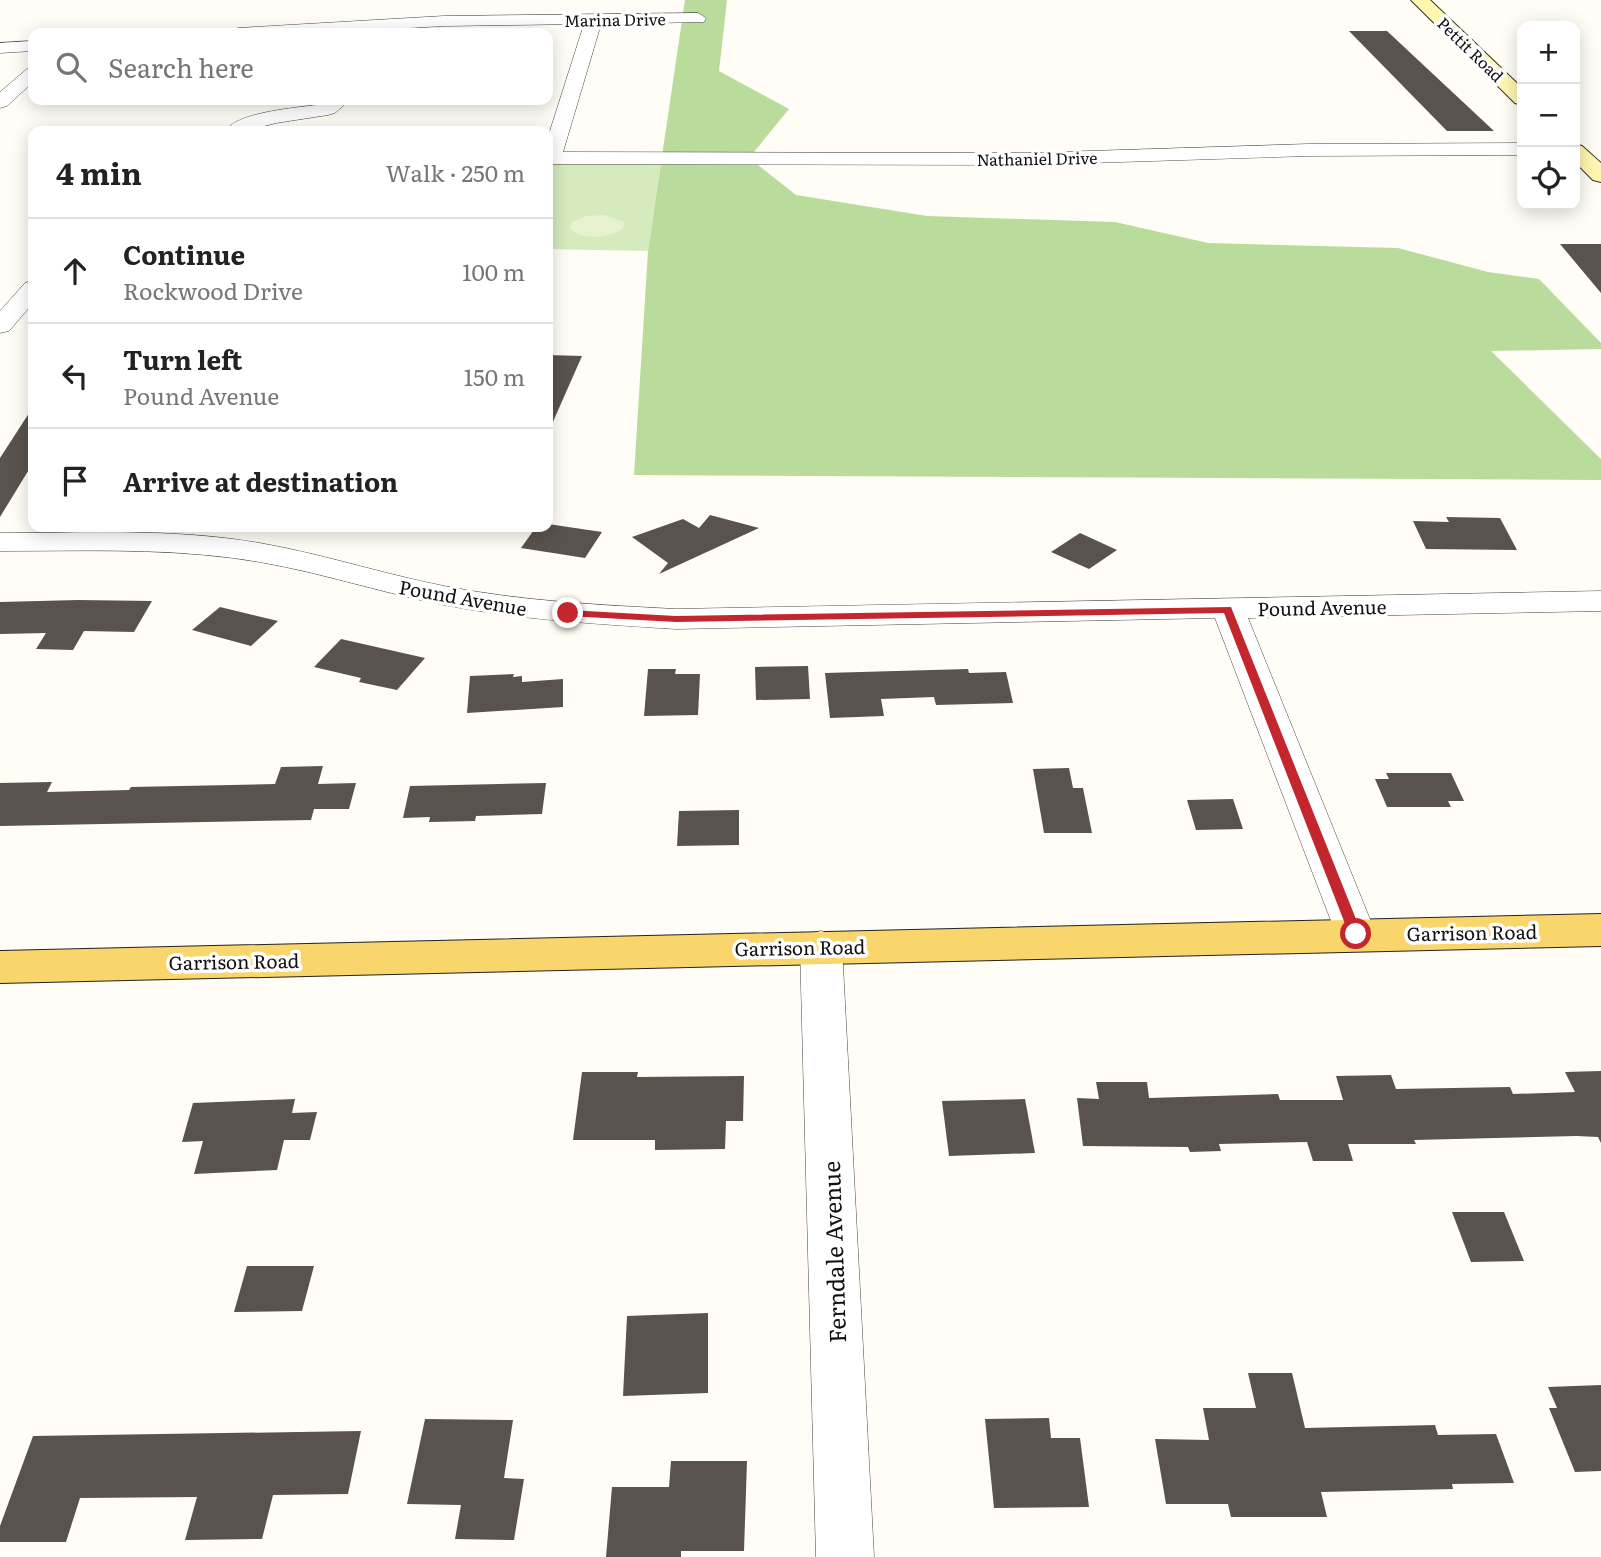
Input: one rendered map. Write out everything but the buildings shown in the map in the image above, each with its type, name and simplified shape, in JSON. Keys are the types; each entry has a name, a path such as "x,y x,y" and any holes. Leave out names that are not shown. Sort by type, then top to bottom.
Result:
{"main road":[{"name":"Garrison Road","path":"0,967 1601,930"}],"street":[{"name":"Pettit Road","path":"1420,0 1517,94"},
{"name":"Marina Drive","path":"324,28 444,21 698,18"},
{"path":"553,146 594,20"},
{"path":"0,48 28,46"},
{"path":"0,102 28,77"},
{"path":"238,122 328,109 334,105"},
{"name":"Nathaniel Drive","path":"553,158 1027,159 1308,150 1517,149"},
{"path":"1580,155 1601,175"},
{"path":"0,326 28,294"},
{"path":"264,553 283,532"},
{"name":"Pound Avenue","path":"0,542 167,542 264,553 388,584 470,600 568,613 676,619 1601,601"},
{"path":"1228,610 1356,934"},
{"name":"Ferndale Avenue","path":"821,946 845,1557"}],"green space":[{"path":"685,0 727,0 719,71 789,109 749,158 796,195 927,216 1115,222 1208,243 1398,248 1488,272 1539,279 1601,343 1601,349 1491,351 1601,459 1601,480 634,475 648,251"},
{"path":"661,161 648,251 553,249 553,162"},
{"path":"604,215 624,222 623,229 589,237 570,229 572,222 586,216"}],"route":[{"path":"568,613 676,619 1228,610 1356,934"}]}
